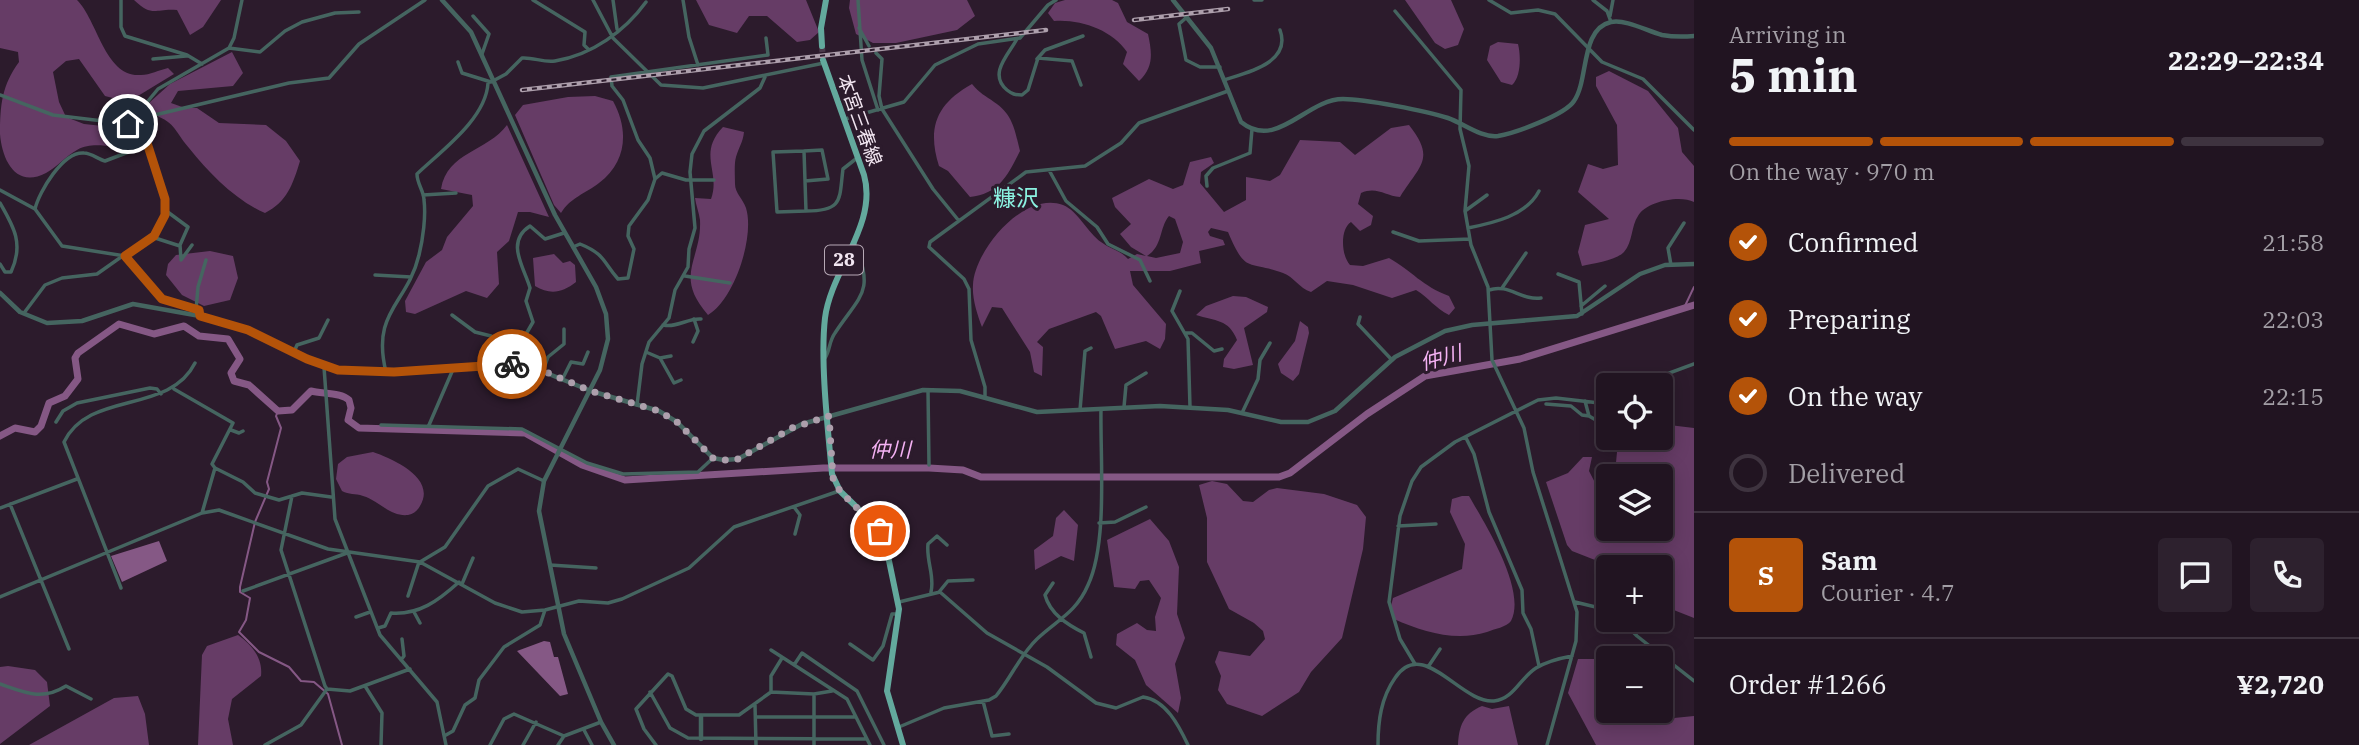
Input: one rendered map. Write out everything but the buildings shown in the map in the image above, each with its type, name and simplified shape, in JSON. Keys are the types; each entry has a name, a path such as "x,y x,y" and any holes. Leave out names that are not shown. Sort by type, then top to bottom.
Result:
{"main road":[{"path":"822,46 821,28 826,0"},
{"name":"本宮三春線","path":"824,62 866,181 867,201 828,302 825,358 831,466 840,491 882,536 899,602 887,691 903,745"}],"street":[{"path":"121,0 121,27 125,36 187,55 203,64"},
{"path":"23,314 44,285 62,278 97,274 152,237 162,225 165,209 141,120 155,91 229,48 234,38 242,0"},
{"path":"0,95 52,115 128,124 289,83 329,78 359,44 425,0"},
{"path":"442,0 466,24 482,54 491,82 564,233 596,287 607,322 608,339 602,362 591,391 544,481 539,511 564,634 601,722 614,745"},
{"path":"533,0 585,32 584,45 588,49"},
{"path":"593,0 613,38 661,85 690,88 765,77 824,62"},
{"path":"458,62 463,73 491,82 503,77 522,58 554,61 588,49 613,38 617,29 612,0"},
{"path":"683,0 689,37 698,65"},
{"path":"858,0 858,26 864,70 880,109 933,189 959,221"},
{"path":"1056,0 1017,39 998,72 1003,87 1014,95 1025,94 1037,59 1045,50 1083,36"},
{"path":"1173,0 1206,40 1220,67 1236,114 1252,129 1273,131 1321,103 1334,100 1421,112 1497,136 1563,112 1581,90 1589,49 1597,31 1611,19 1613,0"},
{"path":"1255,0 1262,0"},
{"path":"1489,0 1511,13 1538,10 1555,14 1602,62 1643,79 1694,130"},
{"path":"1593,0 1611,19 1672,37 1694,36"},
{"path":"617,29 631,21 646,2"},
{"path":"1395,11 1424,43 1445,74 1459,85 1460,123 1469,166 1465,211 1470,239 1489,290 1493,360 1517,412 1575,602 1578,628 1547,745"},
{"path":"229,48 260,52 285,31 302,22 335,13 359,12"},
{"path":"473,16 489,34 482,54"},
{"path":"1187,17 1179,24 1186,60 1200,68 1220,67"},
{"path":"858,26 869,46"},
{"path":"1224,80 1269,63 1280,45 1280,30"},
{"path":"573,247 580,244 593,250 610,264 618,279 628,278 634,249 628,236 629,226 648,200 655,178 650,158 638,140 623,100 611,86 611,78 768,55 766,38"},
{"path":"843,120 909,98 939,62 978,44 1017,39"},
{"path":"876,53 882,59 880,109"},
{"path":"153,59 180,58 187,55"},
{"path":"1037,59 1072,61 1081,85"},
{"path":"637,405 646,352 654,333 670,315 675,290 685,276 695,228 690,180 692,154 704,131 760,88 765,77"},
{"path":"386,372 381,342 383,326 412,277 421,246 423,195 417,174 436,159 480,110 491,82"},
{"path":"985,398 985,387 971,340 969,289 964,279 928,245 1026,172 1068,170 1094,162 1121,143 1139,123 1228,91"},
{"path":"1207,186 1206,176 1213,167 1250,153 1252,129"},
{"path":"35,209 43,184 74,156 88,153 105,161 147,145"},
{"path":"805,181 828,178 822,150 773,152 777,212 822,211 836,204 842,192 843,169 857,158"},
{"path":"804,151 806,211"},
{"path":"1049,170 1066,201 1097,227 1108,244 1140,260 1150,281"},
{"path":"655,178 662,173 690,180 714,180"},
{"path":"0,190 35,209 62,246 125,256 154,293 162,299 196,310 200,316"},
{"path":"1468,229 1496,223 1526,208 1539,191"},
{"path":"423,195 456,193"},
{"path":"1465,211 1487,195"},
{"path":"0,264 5,272 11,272 19,242 17,231 0,202 8,196"},
{"path":"165,209 188,227 180,246 180,258 183,260 192,246"},
{"path":"1671,265 1668,248 1684,223"},
{"path":"534,366 522,341 533,322 526,301 530,288 519,264 516,242 521,232 530,226 545,239 564,233"},
{"path":"1393,232 1419,241 1470,239"},
{"path":"152,237 180,246"},
{"path":"825,358 830,341 854,309 864,284 865,269 853,240"},
{"path":"1503,288 1526,253"},
{"path":"196,310 198,287 206,260"},
{"path":"452,315 475,332 491,336 496,348 562,380 668,416 713,458 738,459 792,428 900,394 928,389 960,391 1037,412 1124,407 1190,407 1293,423 1317,420 1340,407 1392,360 1445,331 1492,323 1555,320 1582,314 1636,275 1671,265 1694,264"},
{"path":"1558,274 1562,278 1576,279 1582,314"},
{"path":"375,275 412,277"},
{"path":"685,276 730,283"},
{"path":"1581,306 1605,286"},
{"path":"1489,290 1503,288 1524,296 1541,298"},
{"path":"1180,291 1172,311 1185,333 1191,369 1190,407"},
{"path":"0,293 2,302 47,323 69,323 125,304 139,303 200,316 248,330 324,367 386,372 502,363 534,366"},
{"path":"1360,317 1358,324 1362,331 1392,360"},
{"path":"663,325 674,327 694,319 701,320"},
{"path":"692,342 698,331 694,319"},
{"path":"294,352 297,345 318,338 328,320"},
{"path":"543,371 548,357 564,344 565,329"},
{"path":"510,354 522,332"},
{"path":"1185,333 1192,332 1214,351 1222,349"},
{"path":"1242,413 1258,379 1261,360 1270,343"},
{"path":"1080,410 1085,351 1091,348"},
{"path":"562,380 571,362 583,365 588,352"},
{"path":"646,352 660,358 671,356"},
{"path":"660,358 674,383 681,380"},
{"path":"121,588 63,446 66,437 94,414 174,388 185,379 195,363"},
{"path":"1670,373 1694,364"},
{"path":"324,367 334,519 377,628 435,698 446,745"},
{"path":"429,425 454,367"},
{"path":"1124,407 1126,385 1146,373"},
{"path":"56,422 64,411 77,403 150,388 157,389 161,394"},
{"path":"174,388 233,423 212,464 215,468 243,482 255,493 279,499 302,493 331,497"},
{"path":"928,389 929,465"},
{"path":"1415,664 1400,639 1389,602 1396,566 1393,554 1398,526 1412,481 1422,467 1446,448 1542,399 1596,402"},
{"path":"1585,401 1590,416"},
{"path":"1546,404 1565,404 1596,420"},
{"path":"897,728 944,708 984,701 996,696 1038,638 1063,621 1089,584 1098,553 1101,408"},
{"path":"381,425 522,429 596,467 634,475 698,472 713,458"},
{"path":"231,430 239,433 243,431"},
{"path":"1466,438 1474,454 1489,512 1522,590 1523,613 1531,629 1539,666"},
{"path":"202,513 215,468"},
{"path":"408,596 420,562 446,547 488,486 518,469 544,481"},
{"path":"0,508 77,479"},
{"path":"0,597 202,513 223,510 320,547 420,562 512,610 545,610 557,606 622,599 688,568 734,527 840,491"},
{"path":"292,496 281,550 327,689"},
{"path":"10,504 69,649"},
{"path":"794,507 800,515 795,534"},
{"path":"1099,523 1115,522 1146,507"},
{"path":"1398,526 1436,524"},
{"path":"931,593 933,583 928,544 937,536 947,545"},
{"path":"243,591 348,553"},
{"path":"377,628 385,626 391,613 414,612 433,604 460,583 473,558"},
{"path":"548,564 596,568"},
{"path":"939,592 943,584 953,579 967,582 973,580"},
{"path":"1053,583 1045,597 1063,621 1084,633 1091,657"},
{"path":"899,602 931,593 947,595 987,634 1104,706 1116,708 1143,697 1152,699 1179,726 1188,745"},
{"path":"1575,602 1596,607"},
{"path":"446,736 453,731 465,705 475,698 479,680 504,648 540,625 545,610"},
{"path":"356,617 370,612"},
{"path":"414,612 420,624"},
{"path":"850,644 873,660 883,646 892,614 899,614"},
{"path":"1633,632 1694,681"},
{"path":"401,660 404,656 402,639"},
{"path":"1428,667 1440,649"},
{"path":"771,650 847,699 870,745"},
{"path":"794,665 802,653 857,691 884,745"},
{"path":"1378,745 1379,719 1386,694 1400,670 1415,664 1428,667 1480,698 1492,701 1510,695 1539,666 1572,656"},
{"path":"771,692 771,676 782,658"},
{"path":"327,689 344,691 410,669"},
{"path":"656,745 645,732 636,711 664,676 670,675 686,709 701,716 739,715 771,692 814,694 834,690"},
{"path":"0,684 38,697 48,696 66,686 92,699"},
{"path":"365,685 382,713 381,745"},
{"path":"265,745 301,725 327,689"},
{"path":"650,692 670,728 684,737 701,742 867,739"},
{"path":"814,694 814,742"},
{"path":"984,701 992,736 1009,734"},
{"path":"755,705 756,742"},
{"path":"489,745 508,716 518,714 564,736"},
{"path":"701,716 701,742"},
{"path":"756,717 856,717"},
{"path":"523,745 536,722"},
{"path":"558,745 564,736 601,722"},
{"path":"584,730 592,745"}],"shaded area":[{"path":"0,0 77,0 110,58 119,68 129,74 141,75 168,68 174,74 128,102 105,96 79,59 66,61 53,72 59,102 66,117 84,124 112,127 119,137 119,146 93,145 82,148 46,173 35,177 19,175 12,169 1,144 3,96 19,62 18,52 0,48"},
{"path":"134,0 221,0 203,27 190,35 177,10 150,11"},
{"path":"696,0 806,0 819,32 810,40 797,42 767,16 749,16 737,33 709,25"},
{"path":"850,0 967,0 975,16 957,30 896,43 873,43 856,34 849,8"},
{"path":"1065,0 1112,0 1118,3 1127,22 1148,34 1151,59 1139,81 1123,64 1127,52 1113,38 1085,24 1054,21 1048,13 1055,3"},
{"path":"1405,0 1451,0 1464,29 1458,45 1445,49 1435,43"},
{"path":"1498,42 1518,44 1520,66 1512,85 1501,82 1487,60 1490,46"},
{"path":"232,52 243,73 233,86 178,91 171,103 185,108 197,108 219,123 266,125 286,141 300,161 284,198 265,213 243,201 223,185 169,123 149,113 150,102 170,84"},
{"path":"1609,71 1648,91 1678,128 1682,152 1694,166 1694,202 1673,199 1649,206 1638,216 1624,252 1610,260 1582,266 1578,252 1585,225 1609,219 1578,192 1588,164 1603,169 1618,165 1617,125 1596,86 1596,77"},
{"path":"972,84 1005,112 1012,124 1020,151 1001,182 988,192 970,197 948,171 939,166 934,140 937,118 943,109 950,100"},
{"path":"595,96 613,101 618,112 623,134 620,155 608,175 574,199 561,213 554,205 515,115 523,105 568,97"},
{"path":"507,125 549,217 518,212 509,241 497,252 499,284 487,298 466,291 415,314 406,312 405,301 426,262 442,250 447,237 473,206 472,195 441,189 445,177 460,159 490,141"},
{"path":"1409,125 1422,146 1422,162 1400,197 1376,191 1361,193 1358,204 1373,216 1371,225 1360,231 1351,222 1347,225 1343,236 1345,255 1350,265 1363,266 1389,258 1431,288 1449,296 1455,308 1449,315 1416,290 1392,298 1353,285 1327,281 1311,292 1283,273 1249,264 1239,255 1228,232 1211,228 1208,232 1210,236 1223,240 1225,245 1199,251 1201,263 1170,271 1130,271 1133,285 1166,324 1165,339 1160,349 1146,341 1115,349 1101,316 1096,312 1049,329 1037,342 1043,347 1042,376 1034,372 1030,352 1002,308 992,307 982,327 973,285 982,256 1004,227 1033,206 1048,203 1063,205 1073,212 1096,238 1128,259 1137,254 1146,256 1131,247 1120,234 1131,224 1115,207 1112,198 1149,179 1173,189 1183,185 1190,162 1211,157 1214,163 1201,172 1200,183 1224,212 1246,200 1246,177 1270,181 1280,175 1300,140 1340,142 1355,155 1391,128","holes":["1169,216 1175,219 1183,242 1180,253 1156,258 1147,256 1156,247"]},
{"path":"723,127 744,132 735,160 735,184 746,208 748,235 734,282 726,296 708,315 692,289 692,268 700,220 695,198 711,199 713,180 710,155 715,137"},
{"path":"210,251 233,256 238,278 230,300 204,306 182,295 166,275 168,264 176,255"},
{"path":"554,254 563,263 570,261 575,265 576,282 566,289 551,292 535,286 533,258"},
{"path":"1233,296 1246,297 1268,307 1267,312 1244,328 1253,365 1234,369 1223,367 1224,359 1237,340 1234,333 1226,324 1196,315 1206,306"},
{"path":"1300,321 1308,327 1309,333 1299,374 1293,381 1281,373 1278,364 1295,341"},
{"path":"1673,425 1694,428 1694,618 1673,610 1673,555 1596,555 1595,560 1572,551 1567,545 1546,482 1568,473 1583,457 1592,457 1589,471 1596,485 1596,541 1673,541 1673,464 1616,464 1617,452 1673,450"},
{"path":"373,452 391,459 418,478 424,496 414,513 395,513 369,498 342,491 336,479 338,464 347,457"},
{"path":"1212,481 1227,484 1243,501 1253,502 1269,490 1277,488 1324,494 1357,505 1366,517 1363,549 1342,638 1311,672 1299,692 1262,716 1227,704 1218,690 1221,676 1215,662 1219,651 1250,656 1265,639 1263,631 1254,623 1229,609 1207,562 1207,518 1199,485"},
{"path":"1469,496 1502,557 1513,592 1511,621 1487,632 1452,636 1416,628 1394,619 1391,606 1393,598 1462,569 1465,544 1450,512 1452,499"},
{"path":"1064,510 1078,525 1074,561 1061,556 1035,570 1034,550 1053,536 1056,518"},
{"path":"1150,519 1169,541 1179,567 1177,614 1185,638 1175,664 1181,698 1178,713 1146,685 1135,660 1116,645 1117,634 1137,623 1147,630 1156,631 1155,617 1161,598 1149,580 1140,581 1135,589 1114,587 1107,540"},
{"path":"159,541 167,561 122,582 111,556"},
{"path":"238,635 256,652 261,676 232,699 228,719 233,745 198,745 202,655 207,646"},
{"path":"544,641 550,642 554,657 558,657 568,694 560,696 517,651"},
{"path":"1578,659 1596,659 1596,723 1673,723 1673,718 1694,716 1694,745 1596,745 1568,693"},
{"path":"0,667 35,670 47,682 50,706 0,744"},
{"path":"138,696 145,714 149,745 29,745 114,698"},
{"path":"1482,706 1492,709 1509,706 1518,745 1458,745 1463,721"}],"waterway":[{"path":"1684,308 1694,287"},
{"name":"仲川","path":"0,436 15,428 35,432 41,426 49,403 65,396 78,379 75,358 78,353 119,324 154,334 184,326 199,336 228,339 240,359 231,373 234,381 249,385 278,411 292,410 311,391 336,394 349,400 351,408 348,420 359,428 525,433 582,465 625,480 823,468 929,468 963,470 981,477 1279,477 1290,473 1367,414 1425,376 1520,359 1694,305"},
{"path":"278,411 276,416 281,428 267,482 269,489 255,522 240,587 240,592 250,598 246,620 239,632 259,652 289,667 301,681 314,682 328,694 342,745"}],"tunnel":[{"path":"822,46 823,60"}],"railway":[{"path":"1134,20 1228,9"},
{"path":"522,90 1046,30"}],"way so far":[{"path":"512,364 534,367 591,391 659,411 677,422 699,447 713,458 724,460 738,459 780,433 829,416 833,478 840,491 880,531"}],"district":[{"name":"糠沢","path":"1016,198"}],"route":[{"path":"128,124 140,121 166,207 162,225 154,236 125,256 154,293 162,299 199,310 200,316 248,330 324,367 338,370 394,372 512,364"}]}
